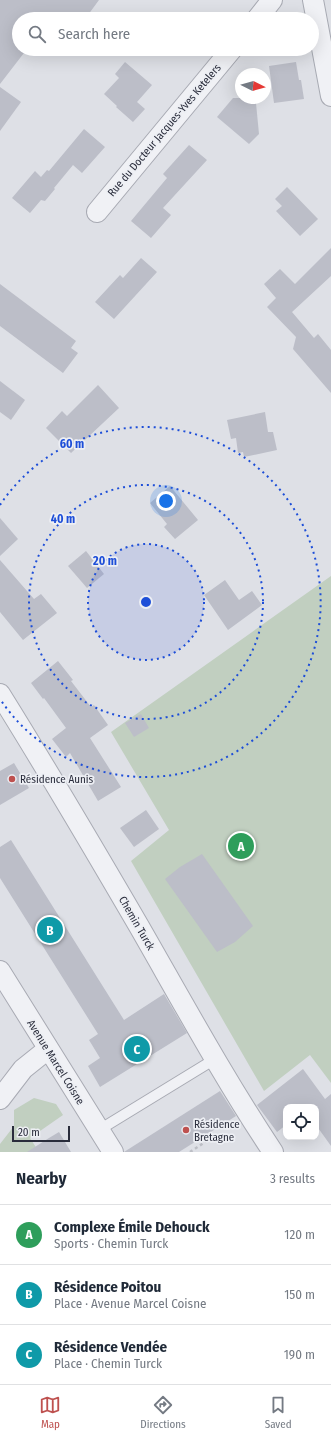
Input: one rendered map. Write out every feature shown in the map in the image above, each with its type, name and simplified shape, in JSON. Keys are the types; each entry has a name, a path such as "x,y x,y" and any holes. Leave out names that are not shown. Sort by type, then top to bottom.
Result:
{"street":[{"path":"263,12 272,0"},
{"path":"320,3 331,96"},
{"name":"Rue du Docteur Jacques-Yves Ketelers","path":"97,212 226,56"},
{"name":"Chemin Turck","path":"0,694 130,910 252,1120 274,1152"},
{"name":"Avenue Marcel Coisne","path":"0,971 113,1152"},
{"path":"0,1099 23,1069 48,1049"}],"lane":[{"path":"99,1130 215,1058"}],"path":[{"path":"190,1152 210,1138"}],"green space":[{"path":"331,576 331,1083 310,1055 264,1091 131,861 169,830 111,732"},
{"path":"34,1098 56,1104 63,1115 30,1138 39,1152 0,1152 0,1144 14,1126 14,1110"}],"building":[{"path":"0,0 99,0 90,12 12,12 12,56 22,56 0,84"},
{"path":"125,62 152,85 137,102 145,109 133,122 104,94 119,78 115,74"},
{"path":"296,62 304,99 274,103 271,68 269,68 269,66"},
{"path":"0,87 21,102 0,131"},
{"path":"233,98 235,98 235,104 256,104 259,134 249,144 217,117"},
{"path":"84,129 105,147 82,173 73,165 45,201 41,200 30,213 12,198 35,171 41,177 47,170 49,171"},
{"path":"189,145 207,160 163,208 171,215 151,238 131,221 167,178 163,174"},
{"path":"287,187 318,219 300,236 276,211 282,206 275,199"},
{"path":"331,248 331,276 292,312 314,338 318,334 331,350 331,393 293,349 296,337 267,307 276,298 264,284 280,269 295,284"},
{"path":"141,258 157,272 114,319 95,302 120,275 123,278"},
{"path":"0,284 76,341 71,348 78,353 63,373 0,326"},
{"path":"0,381 25,400 11,420 0,412"},
{"path":"98,385 119,408 71,453 46,428 62,411 67,416"},
{"path":"265,412 268,432 273,432 277,450 244,457 243,452 238,453 236,438 231,439 227,420"},
{"path":"170,486 198,520 175,539 164,527 167,524 150,503"},
{"path":"0,518 18,539 0,556"},
{"path":"86,551 104,574 87,588 68,566"},
{"path":"0,560 34,599 41,594 57,613 23,640 0,612"},
{"path":"225,580 239,600 252,591 262,605 228,630 204,595"},
{"path":"58,661 91,707 94,705 108,725 90,738 121,787 98,801 70,753 66,757 52,739 66,728 31,683"},
{"path":"141,714 149,728 134,737 125,723"},
{"name":"Résidence Aunis","path":"14,763 29,788 0,805 0,771"},
{"path":"146,810 159,829 134,847 120,828"},
{"path":"11,840 124,1020 164,994 187,1033 100,1087 88,1066 100,1058 89,1040 98,1034 0,878 0,847"},
{"path":"202,854 253,926 235,942 217,952 165,879 180,867"},
{"path":"303,1069 325,1099 331,1094 331,1146 319,1129 319,1104 283,1104 283,1127 277,1132 257,1105"},
{"name":"Résidence Bretagne","path":"220,1091 236,1116 179,1152 124,1152"},
{"path":"59,1132 71,1152 27,1152 49,1138"}],"place":[{"name":"Résidence Aunis","path":"12,779"},
{"name":"Complexe Émile Dehouck","path":"241,846"},
{"name":"Résidence Poitou","path":"50,930"},
{"name":"Résidence Vendée","path":"137,1049"},
{"name":"Résidence Bretagne","path":"186,1130"}]}
